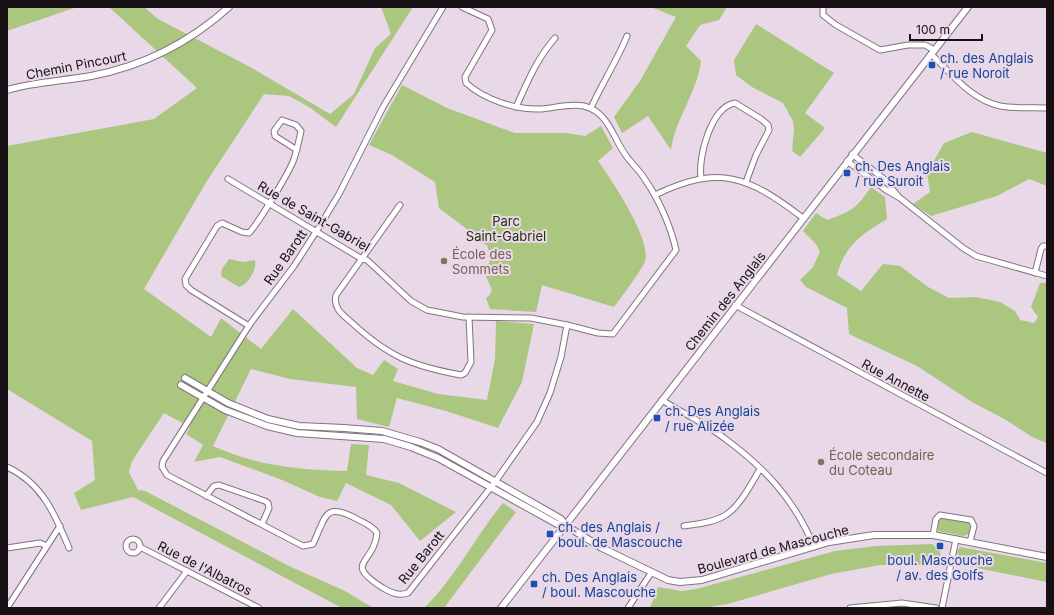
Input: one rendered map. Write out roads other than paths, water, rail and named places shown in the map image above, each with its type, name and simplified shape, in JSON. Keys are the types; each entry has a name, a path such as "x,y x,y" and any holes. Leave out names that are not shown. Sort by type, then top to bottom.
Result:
{"street":[{"name":"Chemin Pincourt","path":"7,90 96,75 146,61 192,37 229,7"},
{"name":"Rue Barott","path":"443,7 383,107 339,194 294,266 249,326 204,399 163,460 162,467 168,475 206,496 307,547 313,544 328,514 334,510 342,511 367,524 377,533 375,541 361,566 362,572 367,577 392,593 400,596 408,593 495,482 526,439 543,410 550,393 561,357 567,325"},
{"path":"823,7 823,16 880,50 908,45 925,46 933,52 973,94 986,101 1013,107 1047,108"},
{"name":"Chemin des Anglais","path":"500,608 852,154 968,7"},
{"path":"464,8 488,19 492,30 465,77 466,83 496,101 516,107 541,109 573,105 591,108 608,72 616,62 627,36"},
{"path":"516,107 524,87 541,54 555,38"},
{"path":"701,177 700,168 704,143 711,125 729,104 735,103 761,119 768,125 769,130 756,155 746,182"},
{"name":"Rue de Saint-Gabriel","path":"228,179 269,202 362,259 370,262 403,294 420,307 443,314 469,317 531,318 598,333 613,334 674,255 676,250 674,240 655,195 646,180 627,157 608,122 591,108"},
{"path":"249,326 191,290 186,285 186,279 217,226 222,223 242,232 249,233 254,227 294,160 297,150 301,131 299,128 285,120 282,120 274,131 275,136 297,150"},
{"path":"852,154 884,179 900,198"},
{"path":"848,161 886,190 900,198 963,248 976,256 1047,276"},
{"path":"655,195 673,186 701,177 720,177 746,182 803,218"},
{"path":"400,205 336,295 335,301 337,309 371,340 390,354 409,363 432,370 461,375 465,373 471,362 469,317"},
{"path":"1035,273 1041,249 1047,246"},
{"name":"Rue Annette","path":"735,305 1047,473"},
{"name":"Boulevard de Mascouche","path":"185,378 208,392 247,412 286,423 299,426 365,429 402,436 438,449 549,512 560,519 565,525 602,548 668,580 680,582 702,580 814,546 866,536 904,534 933,535 1047,557"},
{"name":"Boulevard de Mascouche","path":"181,385 204,399 239,416 288,431 384,439 411,447 438,458 557,524 565,525"},
{"path":"662,400 724,438 760,469 786,494 806,527 814,546"},
{"path":"8,468 25,476 36,486 56,515 69,548"},
{"path":"684,526 708,522 725,516 736,505 760,469"},
{"path":"206,496 214,486 219,485 265,501 268,503 269,508 262,524"},
{"path":"933,535 936,519 940,515 971,520 974,526 970,542"},
{"path":"7,608 60,526"},
{"path":"942,608 956,539"},
{"path":"7,548 40,543 47,546"},
{"name":"Rue de l'Albatros","path":"140,547 259,608"},
{"path":"159,608 187,572"},
{"path":"628,608 651,573"},
{"path":"850,608 902,604 936,608"}],"place":[{"name":"ch. des Anglais / rue Noroit","path":"932,65"},
{"name":"ch. Des Anglais / rue Suroit","path":"847,173"},
{"name":"École des Sommets","path":"444,261"},
{"name":"ch. Des Anglais / rue Alizée","path":"657,418"},
{"name":"École secondaire du Coteau","path":"821,462"},
{"name":"ch. des Anglais / boul. de Mascouche","path":"550,534"},
{"name":"boul. Mascouche / av. des Golfs","path":"940,546"},
{"name":"ch. Des Anglais / boul. Mascouche","path":"534,584"}],"park label":[{"name":"Parc Saint-Gabriel","path":"506,228"}]}
